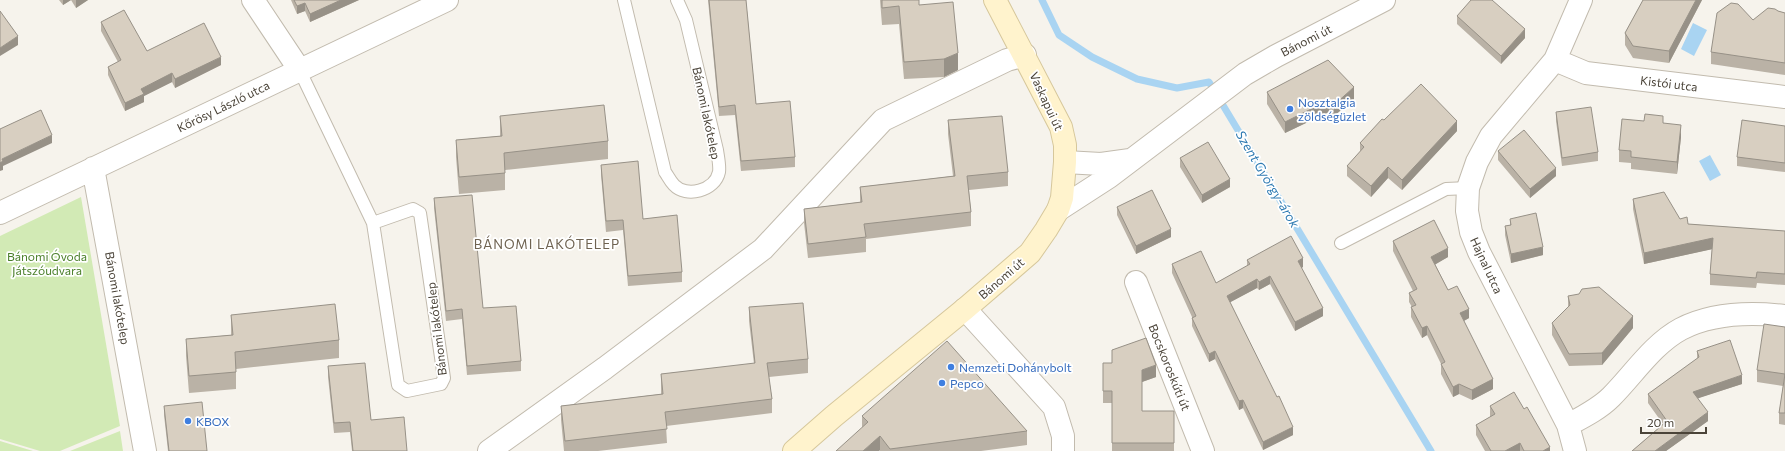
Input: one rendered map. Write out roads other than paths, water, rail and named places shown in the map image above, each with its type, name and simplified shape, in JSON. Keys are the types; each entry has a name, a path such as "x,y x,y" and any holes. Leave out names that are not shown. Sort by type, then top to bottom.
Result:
{"main road":[{"name":"Vaskapui út","path":"995,0 1025,55 1061,127 1065,145 1065,162 1062,198 1058,210"},
{"name":"Bánomi út","path":"794,451 1030,253 1058,210"}],"street":[{"path":"253,0 299,69"},
{"name":"Kőrösy László utca","path":"0,213 299,69 447,0"},
{"name":"Bánomi út","path":"1058,210 1109,177 1245,74 1276,56 1384,0"},
{"name":"Hajnal utca","path":"1576,451 1568,426 1479,252 1471,232 1467,211 1468,188 1477,162 1491,136 1555,60 1581,0"},
{"path":"489,451 606,368 763,249 883,120 1007,60 1025,55"},
{"name":"Kistói utca","path":"1555,60 1586,73 1785,98"},
{"path":"1065,162 1101,164 1131,160"},
{"name":"Bánomi lakótelep","path":"93,168 145,451"},
{"name":"Bocskoroskúti út","path":"1136,282 1203,451"},
{"path":"965,309 1054,408 1063,436 1063,451"},
{"path":"1568,426 1595,411 1610,398 1660,345 1680,330 1707,319 1738,314 1785,316"}],"lane":[{"name":"Bánomi lakótelep","path":"624,0 665,172 674,186 689,192 703,190 713,183 719,172 717,150 686,20 677,0"},
{"name":"Bánomi lakótelep","path":"299,69 374,223 398,385 407,391 441,384 444,378 420,213 413,209 374,223"},
{"path":"1341,242 1446,189 1468,188"}],"water":[{"path":"1693,23 1707,30 1694,56 1681,49"},
{"path":"1710,155 1721,175 1710,181 1699,161"}],"waterway":[{"name":"Szent György-árok","path":"1042,0 1059,35 1092,57 1137,79 1177,88 1209,82 1431,451"}],"place":[{"name":"Nosztalgia zöldségüzlet","path":"1290,109"},
{"name":"Nemzeti Dohánybolt","path":"951,367"},
{"name":"Pepco","path":"942,383"},
{"name":"KBOX","path":"188,421"}],"district":[{"name":"BÁNOMI LAKÓTELEP","path":"547,244"}],"park label":[{"name":"Bánomi Óvoda Játszóudvara","path":"47,263"}]}
